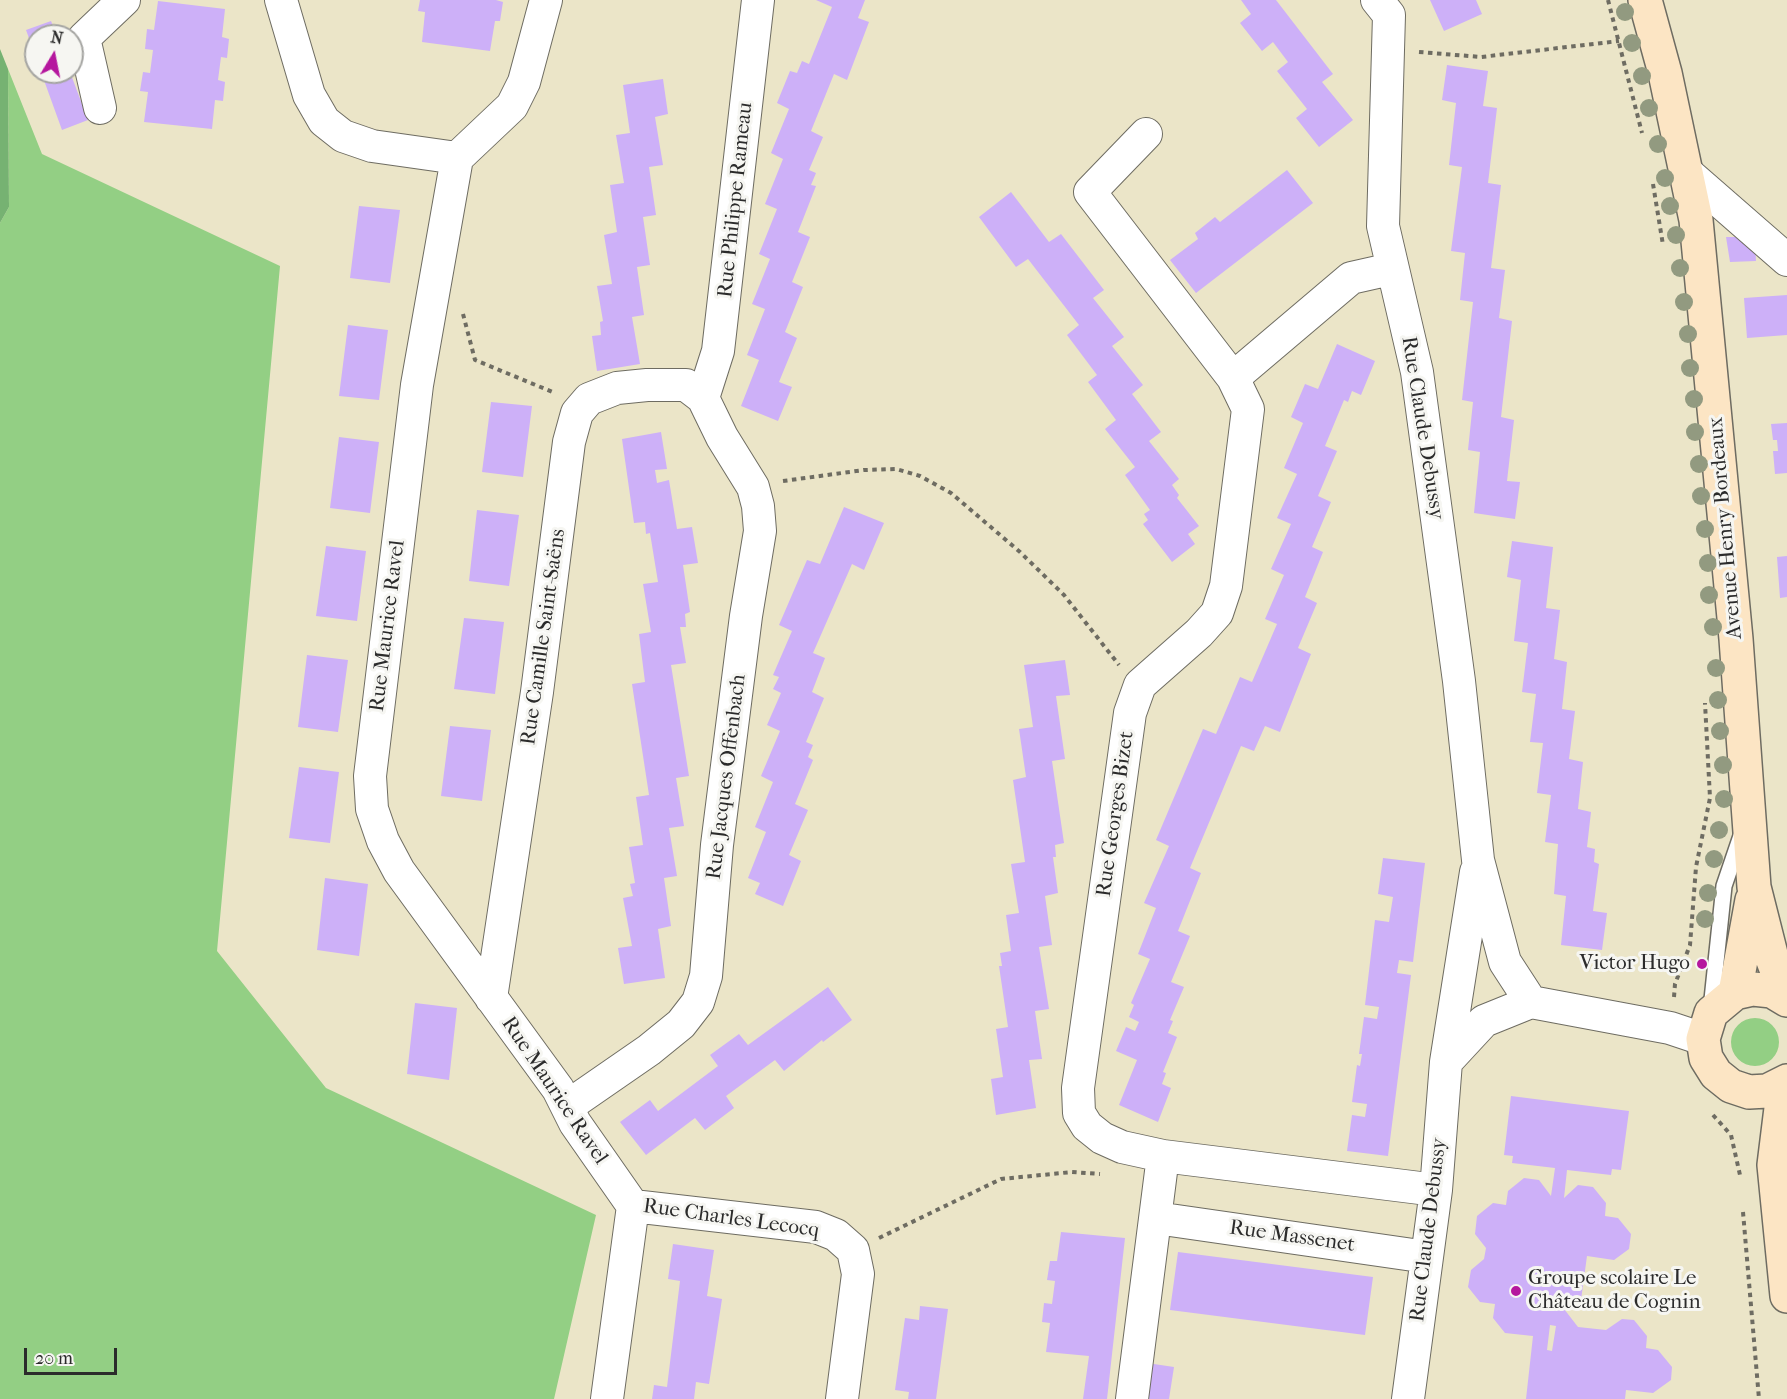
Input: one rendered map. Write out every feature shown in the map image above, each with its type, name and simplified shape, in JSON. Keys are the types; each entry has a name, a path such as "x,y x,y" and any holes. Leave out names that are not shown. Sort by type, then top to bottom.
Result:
{"main road":[{"name":"Avenue Henry Bordeaux","path":"1646,0 1665,73 1696,220 1735,627 1754,887 1772,958 1787,999"},
{"name":"Avenue Henry Bordeaux","path":"1716,1015 1754,887"},
{"path":"1785,1082 1767,1091 1749,1092 1731,1086 1716,1074 1706,1058 1716,1015 1753,988 1772,991 1787,999"},
{"path":"1785,1082 1774,1165 1787,1296"},
{"path":"1749,1092 1774,1165"}],"street":[{"path":"100,108 84,38 124,0"},
{"path":"281,0 309,95 324,121 343,136 372,146 457,158 512,106 524,82 546,0"},
{"name":"Rue Philippe Rameau","path":"703,398 718,351 758,0"},
{"name":"Rue Claude Debussy","path":"1377,0 1389,15 1383,226 1391,269 1417,372 1459,681 1478,860 1505,962 1531,1002"},
{"name":"Rue Georges Bizet","path":"1146,134 1090,192 1233,378 1248,409 1226,586 1217,613 1199,633 1140,686 1130,713 1078,1088 1079,1113 1087,1126 1102,1138 1122,1147 1163,1156 1436,1190"},
{"name":"Rue Maurice Ravel","path":"457,158 414,409 370,776 372,809 383,841 399,871 568,1106 575,1123 633,1206"},
{"path":"1685,171 1787,260"},
{"path":"1233,378 1351,278 1391,269"},
{"path":"584,405 589,399 616,388 647,385 686,385 703,398"},
{"name":"Rue Jacques Offenbach","path":"568,1106 649,1050 681,1024 698,1002 706,976 718,833 746,616 760,531 758,506 753,487 722,437 703,398"},
{"name":"Rue Camille Saint-Saëns","path":"490,998 537,692 569,442 578,413 584,405"},
{"name":"Rue Claude Debussy","path":"1408,1399 1436,1190 1446,1062 1478,860"},
{"path":"1446,1062 1484,1021 1531,1002 1670,1028 1716,1015"},
{"path":"1132,1399 1163,1156"},
{"path":"607,1399 633,1206"},
{"name":"Rue Charles Lecocq","path":"633,1206 816,1227 836,1235 853,1250"},
{"name":"Rue Massenet","path":"1156,1218 1427,1257"},
{"path":"842,1399 858,1274 853,1250"}],"lane":[{"path":"1716,1015 1724,886 1750,810"},
{"path":"1754,887 1782,934"}],"path":[{"path":"1608,0 1644,144"},
{"path":"1388,49 1481,57 1619,41"},
{"path":"1651,176 1664,252"},
{"path":"434,285 456,288 475,360 584,405"},
{"path":"753,487 806,477 864,470 896,469 920,476 951,493 1020,552 1064,595 1117,662 1140,686"},
{"path":"1670,1028 1675,984 1690,945 1696,867 1710,798 1705,694"},
{"path":"1709,1112 1731,1135 1740,1180"},
{"path":"853,1250 1001,1179 1072,1172 1106,1174"},
{"path":"1743,1201 1759,1399"}],"green space":[{"path":"0,49 8,69 9,207 0,223"},
{"path":"8,69 42,154 280,266 217,951 326,1088 596,1215 554,1399 0,1399 0,223 9,207"},
{"path":"1755,1018 1772,1025 1779,1042 1772,1059 1755,1066 1738,1059 1731,1042 1738,1025"}],"building":[{"path":"420,0 496,0 503,2 500,21 495,21 490,51 422,42 425,12 418,11"},
{"path":"816,0 865,0 858,18 869,22 847,80 834,74 811,131 823,137 809,170 816,173 811,185 816,186 798,232 810,237 792,282 803,287 785,332 797,338 779,382 792,387 778,421 741,406 759,360 747,355 765,309 752,304 770,259 759,254 777,209 765,204 783,159 771,153 789,109 777,103 790,71 797,73 802,61 809,64 832,7"},
{"path":"1241,0 1276,0 1333,74 1322,82 1353,120 1319,147 1296,118 1307,109 1277,71 1288,62 1273,42 1262,51 1240,23 1251,14"},
{"path":"1430,0 1476,0 1482,14 1444,31"},
{"path":"158,1 225,9 222,37 229,39 227,58 221,57 218,80 225,82 223,101 215,100 212,129 144,122 148,92 140,91 143,72 150,73 153,50 145,49 147,29 154,30"},
{"path":"1447,65 1488,71 1483,106 1497,108 1488,183 1501,185 1491,268 1505,270 1499,318 1512,321 1501,417 1514,420 1507,481 1520,482 1515,519 1474,513 1480,452 1468,450 1473,402 1462,400 1473,302 1460,300 1465,253 1451,251 1462,167 1449,165 1456,103 1442,100"},
{"path":"663,79 668,114 655,117 663,165 649,167 656,215 643,217 650,265 637,267 644,315 632,317 640,364 597,371 592,336 601,335 600,322 603,321 597,286 612,284 604,235 617,232 610,185 624,183 616,135 630,133 623,85"},
{"path":"45,84 74,84 88,120 62,130"},
{"path":"1287,170 1313,203 1196,293 1170,260 1198,239 1195,233 1215,217 1220,222"},
{"path":"1011,192 1049,242 1061,234 1104,290 1093,298 1124,337 1112,346 1143,385 1132,394 1161,432 1149,441 1179,479 1172,485 1179,495 1177,498 1199,526 1188,534 1195,544 1172,562 1143,524 1148,520 1144,514 1150,510 1125,475 1135,467 1105,429 1116,420 1088,382 1097,375 1067,335 1079,325 1028,259 1016,267 979,217"},
{"path":"359,206 400,210 390,283 350,278"},
{"path":"1726,237 1748,237 1755,243 1756,261 1730,262"},
{"path":"1787,295 1787,335 1747,338 1744,298"},
{"path":"348,325 388,330 379,400 339,396"},
{"path":"1337,344 1375,361 1361,395 1352,391 1348,402 1344,400 1325,446 1337,451 1318,496 1331,502 1312,547 1323,552 1305,597 1317,603 1298,648 1311,654 1280,732 1265,726 1254,751 1241,746 1190,868 1201,873 1178,931 1190,936 1171,982 1184,987 1170,1020 1173,1021 1168,1033 1177,1037 1163,1072 1166,1073 1162,1084 1171,1088 1158,1122 1119,1105 1137,1060 1116,1051 1126,1027 1135,1031 1139,1022 1129,1017 1134,1005 1131,1003 1150,959 1138,954 1156,908 1144,903 1169,846 1156,840 1203,729 1216,734 1240,677 1252,682 1277,624 1265,619 1284,575 1271,569 1291,524 1277,518 1297,474 1284,468 1303,423 1291,417 1305,384 1318,389"},
{"path":"491,402 532,406 523,477 482,472"},
{"path":"1787,423 1787,473 1775,474 1773,451 1778,451 1777,440 1773,440 1771,424"},
{"path":"661,432 667,469 655,470 657,483 669,480 677,529 692,527 698,563 683,565 690,612 685,614 686,627 680,627 686,663 671,665 689,776 676,778 684,826 669,828 677,876 664,878 671,926 658,929 665,978 624,984 618,948 632,946 623,898 633,896 630,884 635,883 629,847 643,845 636,797 649,795 632,684 645,682 639,634 651,632 643,584 658,582 650,533 646,534 645,522 634,523 622,439"},
{"path":"339,437 379,442 370,513 330,508"},
{"path":"844,507 884,523 864,570 852,564 813,653 825,658 812,692 824,698 806,742 813,745 808,757 813,760 795,804 808,810 789,855 801,861 783,906 755,894 760,883 748,878 766,832 755,827 773,782 761,776 780,731 767,725 781,693 773,689 779,677 773,675 792,631 779,625 807,560 820,564"},
{"path":"477,510 519,515 509,586 469,581"},
{"path":"1512,541 1553,547 1546,608 1560,610 1554,659 1567,662 1562,709 1575,711 1569,759 1583,762 1578,809 1591,812 1587,847 1595,849 1594,862 1599,864 1593,911 1607,913 1602,950 1561,945 1566,896 1554,894 1558,844 1545,842 1551,795 1537,793 1543,743 1530,742 1536,694 1522,692 1528,643 1514,641 1521,580 1507,577"},
{"path":"326,546 366,551 357,621 316,616"},
{"path":"1787,556 1787,597 1780,598 1777,557"},
{"path":"464,618 504,622 495,694 454,689"},
{"path":"307,655 348,660 338,732 298,727"},
{"path":"1065,660 1070,695 1056,696 1065,759 1052,761 1064,843 1055,845 1056,857 1053,857 1058,893 1045,896 1052,945 1039,947 1049,1009 1035,1011 1042,1059 1029,1060 1036,1108 996,1115 991,1079 1003,1077 996,1029 1008,1027 999,966 1002,966 1000,953 1011,951 1006,915 1019,913 1011,864 1025,862 1013,780 1026,777 1019,729 1033,727 1024,665"},
{"path":"450,726 491,730 482,801 441,796"},
{"path":"299,767 339,772 330,843 289,838"},
{"path":"1383,858 1425,863 1413,962 1399,960 1397,973 1411,975 1388,1156 1347,1151 1352,1115 1365,1117 1367,1104 1352,1102 1357,1065 1360,1066 1362,1054 1359,1054 1364,1017 1377,1019 1379,1007 1365,1005 1375,920 1389,922 1393,897 1378,894"},
{"path":"325,878 368,884 359,956 317,950"},
{"path":"828,987 852,1020 823,1042 822,1040 784,1071 775,1060 726,1096 734,1108 705,1130 695,1118 646,1155 620,1122 650,1100 658,1111 718,1066 710,1055 739,1034 748,1045"},
{"path":"415,1003 457,1008 449,1080 407,1074"},
{"name":"Groupe scolaire Le Château de Cognin","path":"1511,1096 1629,1111 1621,1170 1612,1169 1611,1175 1567,1170 1564,1198 1578,1185 1593,1187 1606,1203 1605,1216 1618,1218 1631,1234 1629,1249 1614,1260 1587,1256 1581,1300 1554,1296 1578,1327 1606,1330 1622,1319 1634,1320 1647,1336 1646,1348 1658,1350 1672,1367 1671,1380 1653,1393 1626,1390 1625,1399 1526,1399 1533,1336 1505,1333 1493,1318 1495,1304 1480,1302 1468,1287 1471,1270 1484,1259 1486,1248 1475,1234 1477,1216 1493,1203 1506,1205 1508,1191 1524,1178 1539,1180 1551,1196 1555,1168 1512,1163 1513,1156 1504,1155","holes":["1550,1325 1556,1326 1552,1351 1547,1350"]},
{"path":"1061,1232 1125,1238 1107,1399 1083,1399 1089,1356 1046,1352 1050,1323 1042,1322 1044,1303 1052,1304 1055,1281 1047,1280 1050,1261 1057,1261"},
{"path":"673,1244 714,1250 707,1296 722,1299 709,1384 696,1382 694,1399 652,1399 654,1385 667,1387 680,1281 668,1279"},
{"path":"1178,1252 1373,1277 1365,1335 1170,1310"},
{"path":"920,1306 948,1309 936,1399 908,1399 909,1392 895,1390 905,1318 919,1320"},
{"path":"1147,1363 1174,1367 1169,1399 1142,1399"}],"place":[{"name":"Victor Hugo","path":"1702,964"},
{"name":"Groupe scolaire Le Château de Cognin","path":"1516,1291"}]}
